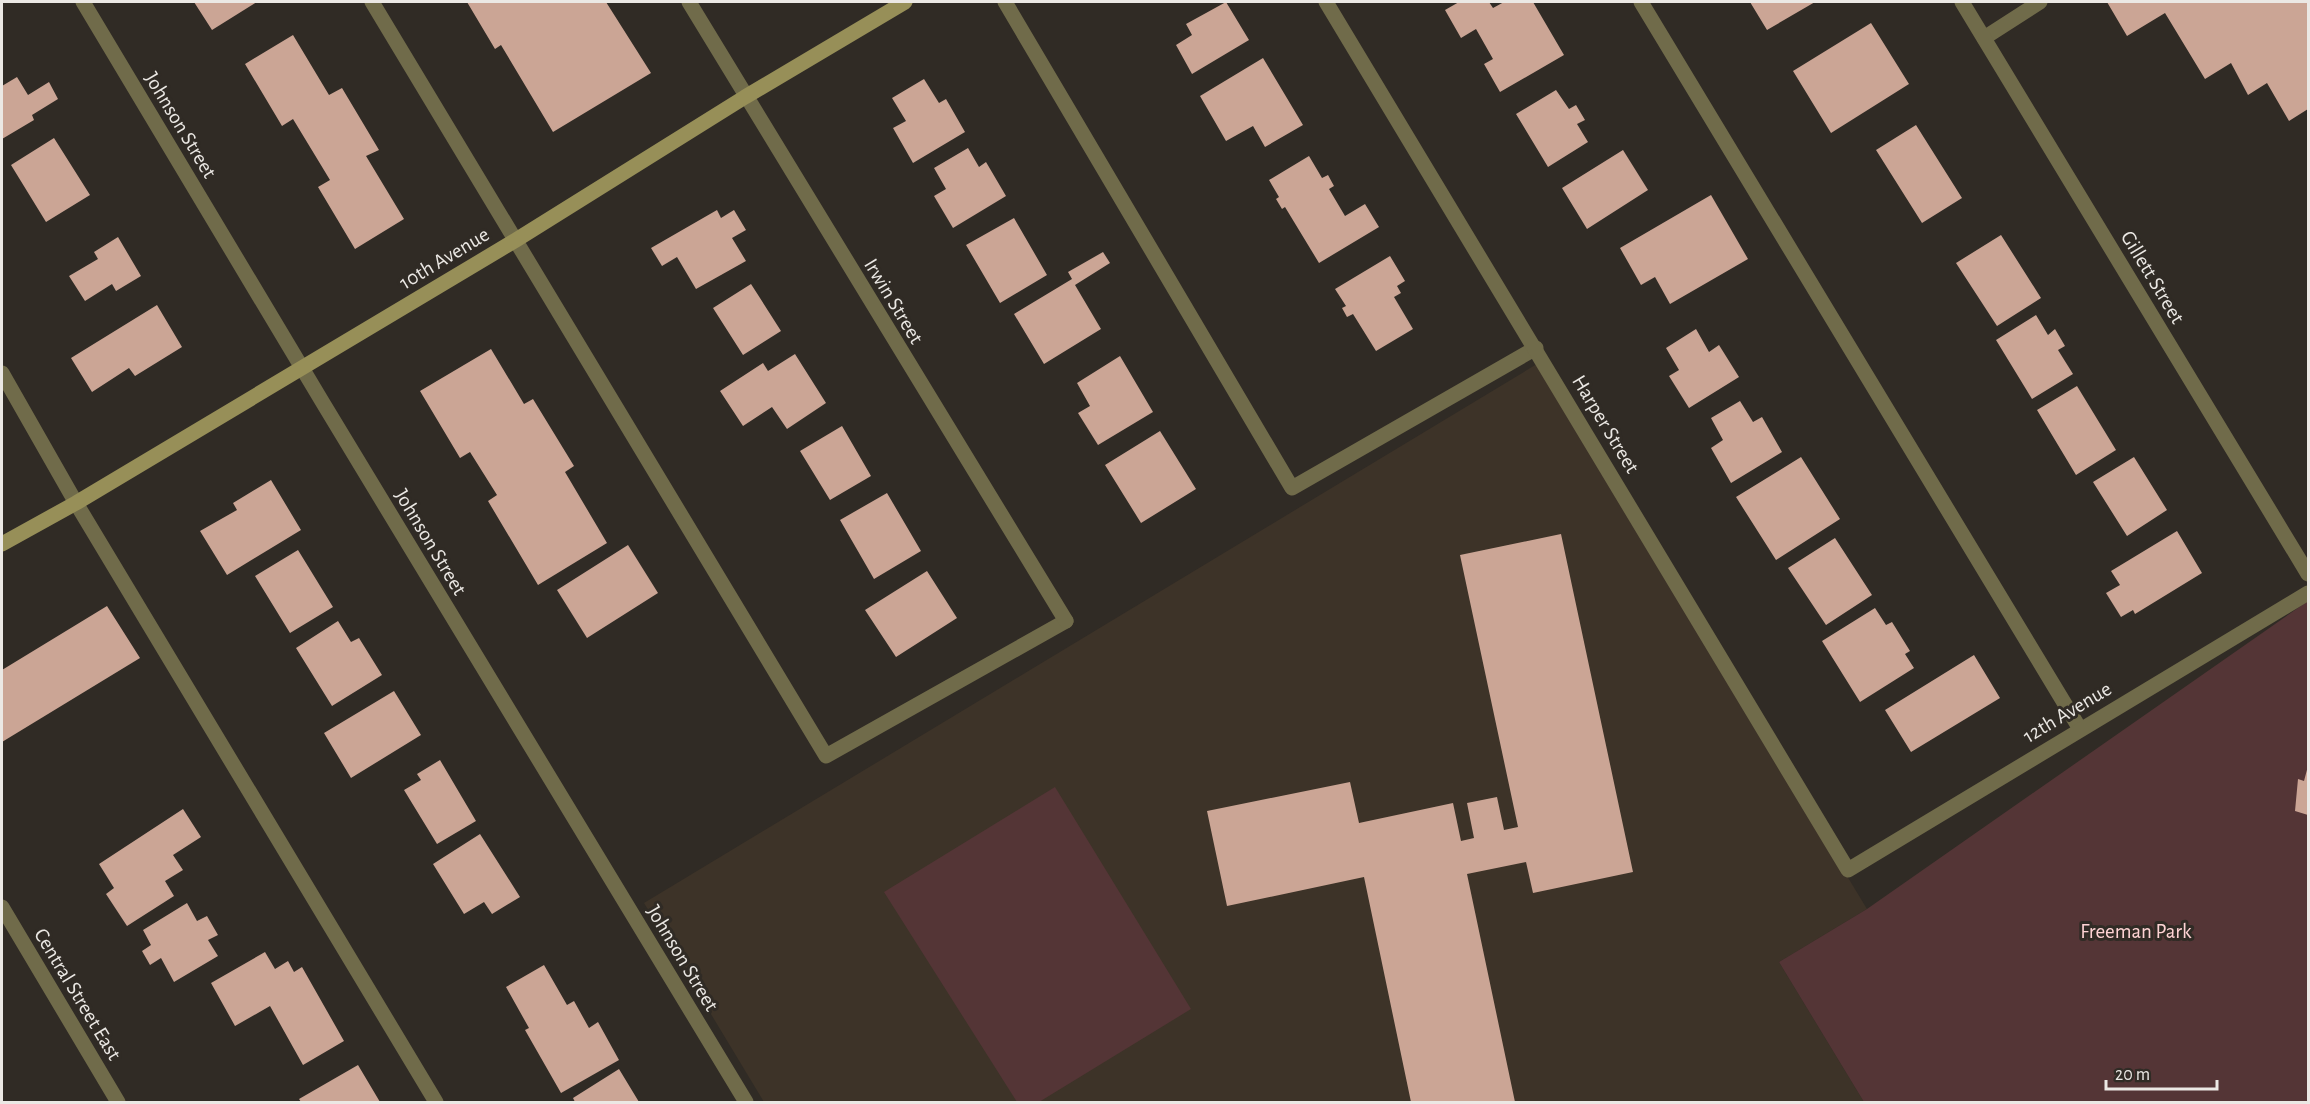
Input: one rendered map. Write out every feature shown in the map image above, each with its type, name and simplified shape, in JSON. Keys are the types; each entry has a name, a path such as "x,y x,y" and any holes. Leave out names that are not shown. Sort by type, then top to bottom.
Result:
{"street":[{"name":"Johnson Street","path":"83,2 746,1102"},
{"path":"372,2 516,240"},
{"name":"Irwin Street","path":"516,240 826,756 1066,621 689,2"},
{"name":"10th Avenue","path":"2,544 76,503 516,240 745,97 905,2"},
{"path":"1005,2 1292,488 1536,348"},
{"name":"Harper Street","path":"1326,2 1848,870"},
{"path":"1641,2 2080,729"},
{"name":"Gillett Street","path":"1962,2 2308,574"},
{"path":"1984,38 2040,2"},
{"path":"2,373 76,503 436,1102"},
{"name":"12th Avenue","path":"1848,870 2308,592"},
{"name":"Central Street East","path":"2,907 118,1102"}],"shaded area":[{"path":"1537,364 1867,909 1779,962 1864,1102 764,1102 644,903"}],"green space":[{"name":"Freeman Park","path":"2308,601 2308,1102 1864,1102 1779,962 1867,909"},
{"path":"1055,787 1191,1009 1039,1102 1017,1102 884,892"}],"building":[{"path":"194,2 257,2 212,30"},
{"path":"467,2 606,2 651,73 553,132 501,45 495,49"},
{"path":"1226,2 1249,40 1192,74 1176,45 1192,35 1186,24"},
{"path":"1459,2 1489,2 1493,8 1504,2 1533,2 1564,55 1500,92 1484,64 1493,59 1476,29 1461,38 1445,10"},
{"path":"1750,2 1815,2 1767,30"},
{"path":"2107,2 2308,2 2308,109 2289,121 2267,83 2248,95 2231,63 2205,79 2165,13 2127,36"},
{"path":"1871,23 1909,84 1831,133 1793,71"},
{"path":"293,35 329,95 342,88 379,150 366,156 404,219 355,249 318,187 330,180 293,119 282,126 245,64"},
{"path":"1263,58 1303,125 1265,147 1253,126 1226,141 1200,96"},
{"path":"17,77 28,95 49,82 58,99 32,115 34,120 2,139 2,86"},
{"path":"924,79 939,103 946,99 965,132 913,163 893,128 906,121 892,98"},
{"path":"1556,90 1569,109 1576,105 1585,120 1577,124 1588,142 1548,167 1516,114"},
{"path":"1916,125 1962,198 1922,223 1876,150"},
{"path":"54,138 90,195 46,222 11,165"},
{"path":"968,148 979,167 986,162 1006,196 953,228 934,196 946,189 934,168"},
{"path":"1623,150 1648,190 1587,229 1562,188"},
{"path":"1309,156 1322,178 1328,175 1334,186 1329,189 1345,216 1365,204 1379,227 1319,263 1285,207 1282,209 1276,199 1279,197 1269,180"},
{"path":"1711,195 1748,259 1670,304 1655,277 1641,285 1620,248"},
{"path":"717,210 721,218 734,210 746,230 732,238 746,261 696,289 677,257 662,266 651,248"},
{"path":"1014,218 1047,275 1000,303 966,245"},
{"path":"2001,235 2041,298 1997,326 1956,263"},
{"path":"118,237 141,276 116,291 112,284 85,301 69,276 98,259 94,252"},
{"path":"1103,252 1110,263 1075,285 1101,329 1044,364 1014,314 1072,279 1068,272"},
{"path":"1390,256 1405,281 1397,286 1401,293 1394,297 1413,329 1376,351 1353,314 1347,317 1342,308 1346,306 1335,289"},
{"path":"751,284 781,331 743,355 713,308"},
{"path":"157,305 182,347 135,376 129,368 92,392 71,358"},
{"path":"2036,315 2048,335 2055,329 2065,346 2058,350 2073,374 2032,399 1996,340"},
{"path":"1696,329 1709,352 1719,345 1739,377 1689,408 1669,376 1679,370 1666,348"},
{"path":"491,349 524,404 533,399 574,466 565,472 607,543 538,585 488,501 497,495 470,452 460,458 420,391"},
{"path":"795,354 826,403 787,429 772,407 743,426 720,391 763,363 768,371"},
{"path":"1120,356 1153,412 1098,445 1078,413 1090,406 1077,383"},
{"path":"2077,386 2116,450 2076,475 2037,410"},
{"path":"1740,401 1753,422 1762,417 1782,452 1731,483 1711,448 1723,440 1711,418"},
{"path":"842,426 871,476 830,500 800,451"},
{"path":"1160,431 1196,489 1141,523 1105,465"},
{"path":"1801,457 1840,519 1776,560 1736,497"},
{"path":"2134,457 2167,510 2127,536 2093,482"},
{"path":"271,480 301,530 227,575 200,531 237,510 233,503"},
{"path":"887,493 921,551 874,579 840,520"},
{"path":"2177,531 2202,573 2135,614 2133,610 2121,617 2106,593 2120,585 2111,571"},
{"path":"1561,534 1633,872 1533,893 1526,862 1467,874 1515,1102 1411,1102 1364,877 1227,906 1207,811 1350,782 1359,823 1453,803 1461,841 1474,838 1467,803 1497,797 1504,830 1518,827 1460,555"},
{"path":"1835,538 1872,595 1826,625 1788,568"},
{"path":"628,545 658,593 587,638 557,590"},
{"path":"298,550 333,607 290,633 255,576"},
{"path":"927,571 957,618 896,657 865,610"},
{"path":"107,606 140,658 2,742 2,670"},
{"path":"1875,608 1886,625 1892,622 1910,651 1905,654 1914,668 1860,702 1822,641"},
{"path":"338,621 351,642 359,638 382,675 332,706 296,648"},
{"path":"1974,655 2000,698 1911,752 1885,710"},
{"path":"394,691 421,735 351,778 324,733"},
{"path":"440,760 476,821 437,844 404,790 421,780 417,774"},
{"path":"2308,766 2308,815 2295,811 2298,779 2304,781"},
{"path":"183,809 201,837 173,855 183,870 165,881 174,896 127,926 106,894 114,888 99,864"},
{"path":"480,834 520,897 492,914 484,902 464,914 433,864"},
{"path":"187,903 197,921 207,916 218,935 208,940 218,956 174,982 161,958 150,965 142,951 151,945 143,930"},
{"path":"265,952 275,969 288,961 294,972 302,967 344,1041 303,1065 270,1006 235,1026 211,983"},
{"path":"544,965 567,1005 574,1001 589,1028 598,1022 619,1060 561,1093 525,1030 529,1028 506,987"},
{"path":"358,1065 380,1102 301,1102 299,1099"},
{"path":"619,1069 639,1102 575,1102 573,1098"}]}
